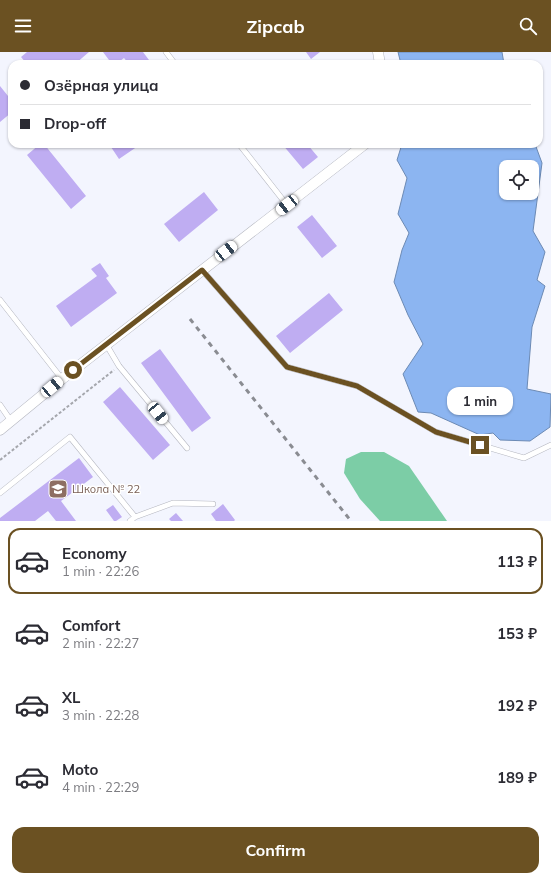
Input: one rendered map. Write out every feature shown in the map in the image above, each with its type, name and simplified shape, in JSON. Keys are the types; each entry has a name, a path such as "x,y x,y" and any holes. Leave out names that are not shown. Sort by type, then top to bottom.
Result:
{"street":[{"path":"0,430 106,344 360,148"}],"lane":[{"path":"242,148 287,205"},
{"path":"202,270 287,367 357,386 436,432 524,458 551,445"},
{"path":"0,300 62,379"},
{"path":"106,344 119,366 187,448"},
{"path":"0,405 11,421"},
{"path":"0,493 70,437 135,517"},
{"path":"130,521 135,517 173,504 213,504"}],"path":[{"path":"0,460 119,366"}],"green space":[{"path":"361,452 384,452 409,466 447,521 380,521 360,499 344,473 346,459"}],"water":[{"path":"398,52 502,52 503,60 400,60"},
{"path":"401,148 536,148 542,163 539,186 539,160 499,160 499,200 537,200 533,231 545,252 537,280 545,286 532,327 527,389 551,394 550,427 530,441 500,440 493,433 480,435 431,413 418,412 403,374 423,344 408,315 394,282 402,250 409,233 398,214 407,178 397,160"}],"building":[{"path":"27,52 89,52 80,60 24,60 21,57"},
{"path":"103,52 143,52 149,60 126,60 124,58 121,60 109,60"},
{"path":"306,52 320,52 311,59"},
{"path":"0,86 8,96 8,115 0,122"},
{"path":"35,148 47,148 86,196 71,209 27,155"},
{"path":"112,148 135,148 119,159"},
{"path":"285,148 310,148 318,157 303,169"},
{"path":"204,192 218,210 179,242 164,224"},
{"path":"312,215 337,246 322,258 297,227"},
{"path":"100,263 109,276 106,278 117,293 71,327 56,306 97,276 91,269"},
{"path":"329,293 343,310 290,353 276,336"},
{"path":"160,349 211,418 192,432 141,363"},
{"path":"120,387 170,445 153,460 103,402"},
{"name":"Школа № 22","path":"79,458 93,477 61,501 76,521 56,521 48,511 35,521 0,521 0,518"},
{"path":"223,504 235,520 234,521 216,521 211,514"},
{"path":"113,505 122,517 116,521 114,521 106,510"},
{"path":"176,513 183,521 171,521 169,519"}],"railway":[{"path":"190,319 351,521"}],"place":[{"name":"Школа № 22","path":"58,489"}],"route":[{"path":"73,370 202,270 287,367 357,386 436,432 480,445"}]}
